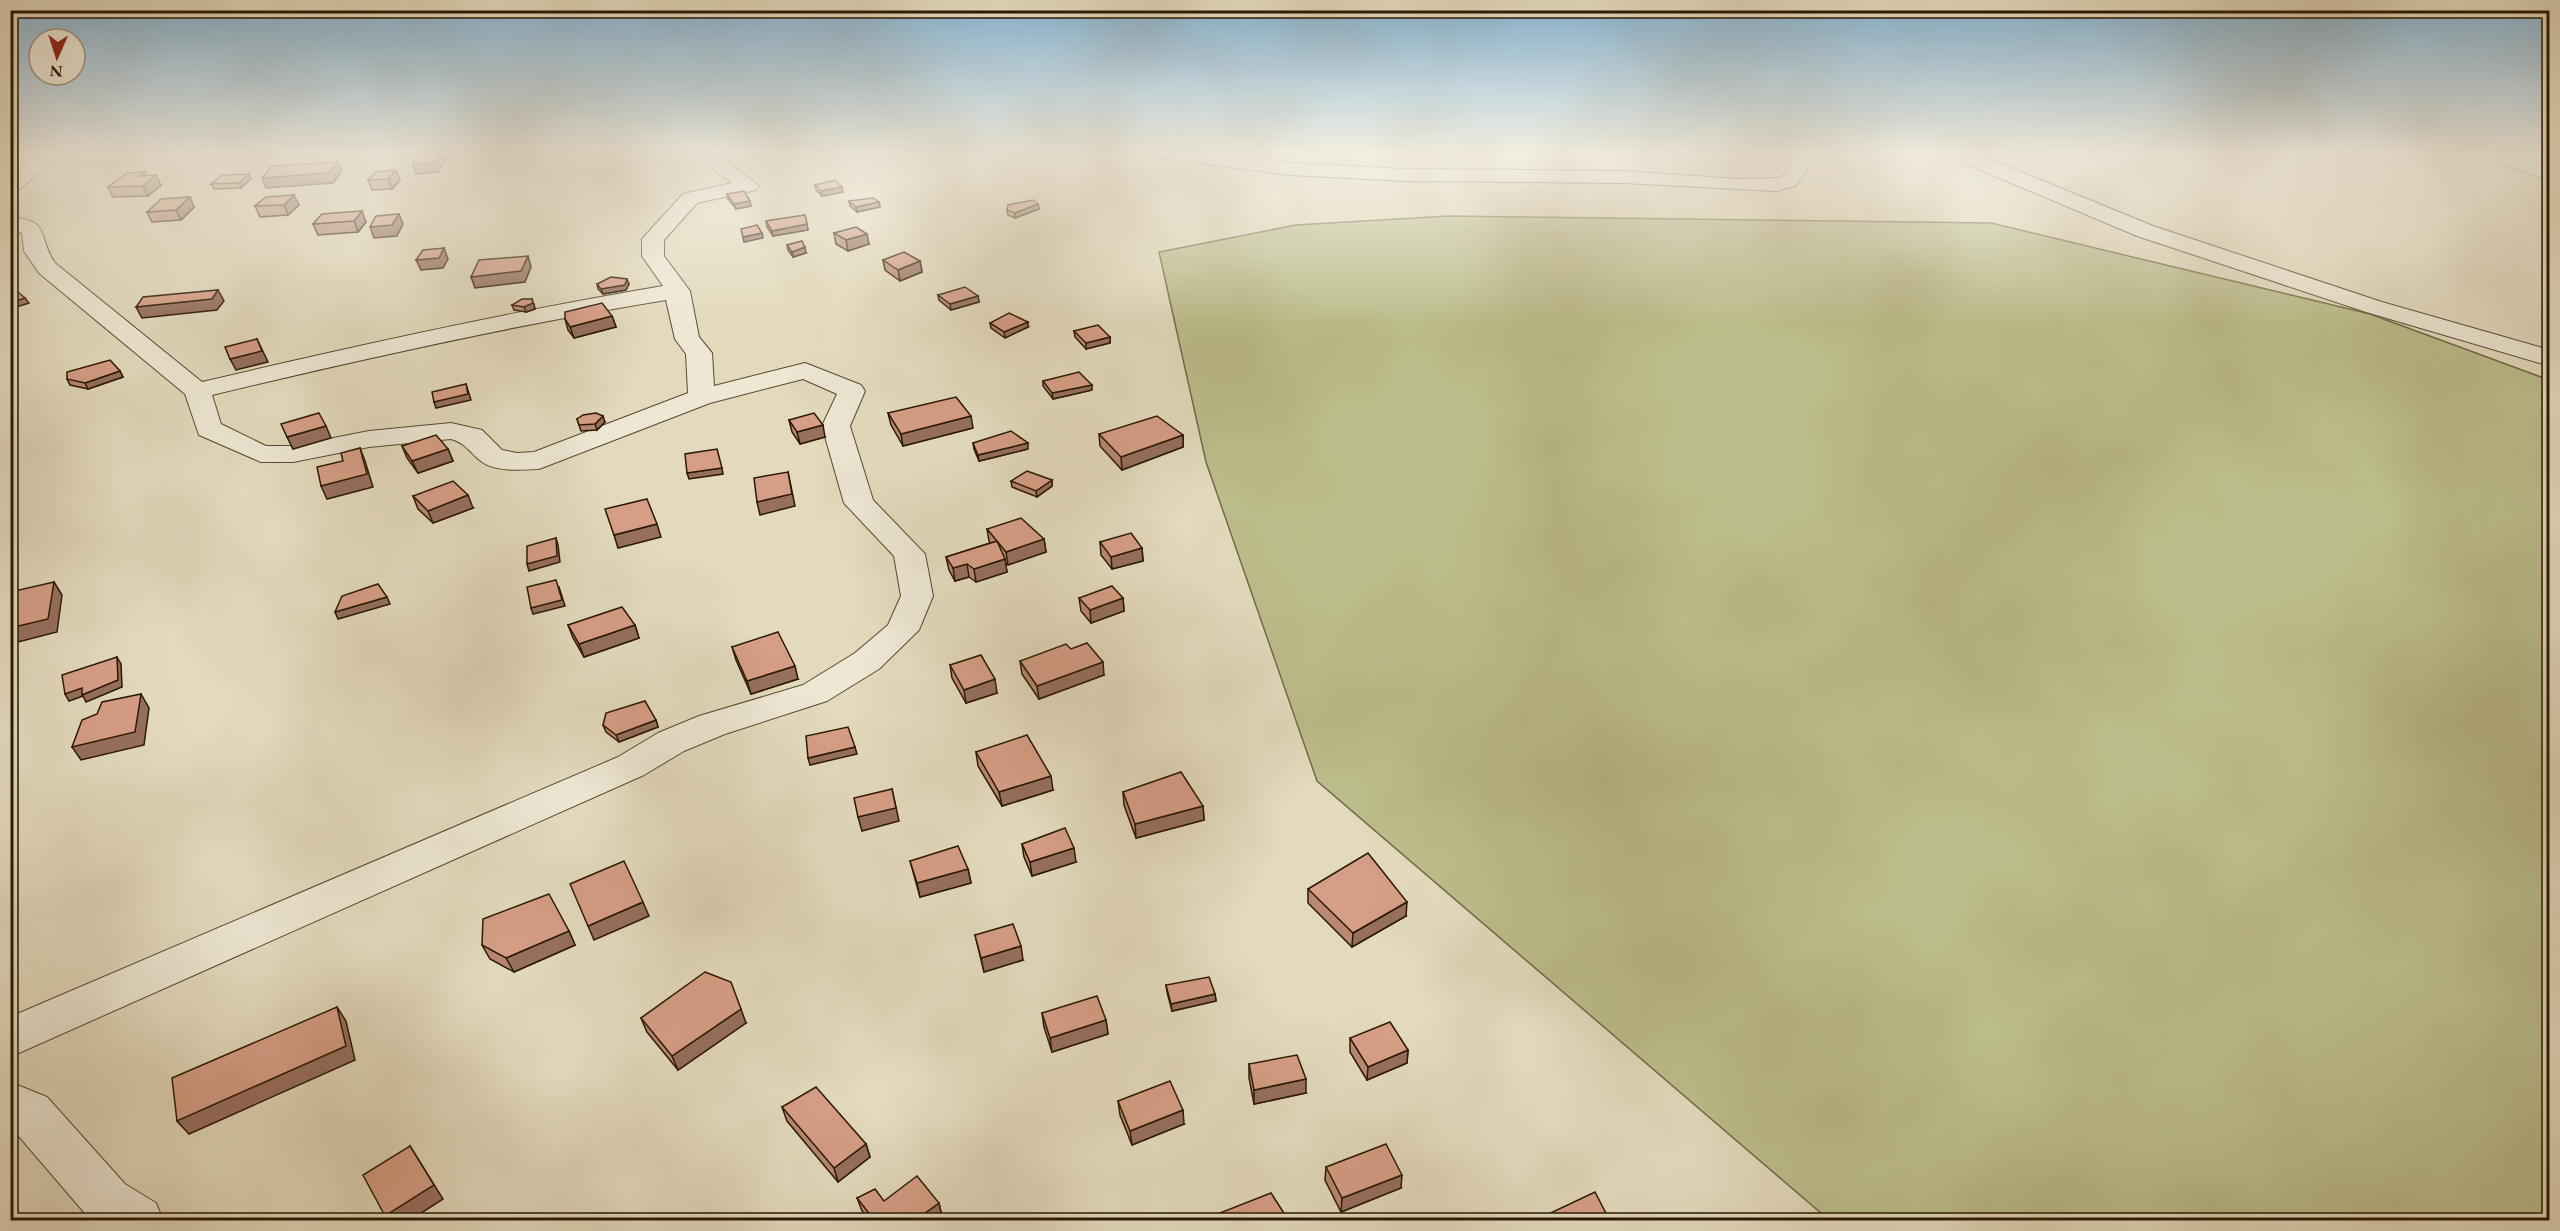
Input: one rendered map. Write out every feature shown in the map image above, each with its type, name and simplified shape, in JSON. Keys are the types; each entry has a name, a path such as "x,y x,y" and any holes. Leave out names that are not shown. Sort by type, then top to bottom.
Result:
{"street":[{"path":"681,208 653,239 653,256 678,291 678,301 687,339 699,353 701,397"},
{"path":"2093,208 2156,234 2374,307 2550,358"},
{"path":"10,223 24,224 33,231 34,251 46,268 197,392 209,429 261,454 293,454 369,439 451,432 472,436 493,457 517,462 540,460 701,397 805,371 852,391 836,426 859,502 909,554 917,596 902,630 867,661 815,693 712,725 671,742 631,766 10,1038"},
{"path":"197,392 369,350 568,309 678,291"},
{"path":"10,1103 30,1112 107,1201 138,1221"}],"green space":[{"path":"1449,216 1991,223 2370,314 2549,380 2549,1220 1829,1220 1317,781 1206,462 1159,252 1296,225"}],"building":[{"path":"151,208 178,208 176,210 147,212"},
{"path":"1007,208 1027,208 1015,213"},
{"path":"362,211 354,221 313,224 322,214"},
{"path":"399,214 392,225 370,227 376,216"},
{"path":"805,215 807,224 772,231 766,221"},
{"path":"757,225 762,233 743,237 741,229"},
{"path":"856,227 867,234 846,240 834,233"},
{"path":"802,241 805,247 792,252 787,245"},
{"path":"444,248 439,258 416,260 423,250"},
{"path":"904,252 920,261 898,270 883,260"},
{"path":"528,256 521,271 471,277 479,260"},
{"path":"611,277 627,279 625,285 601,289 597,284"},
{"path":"965,287 978,296 950,304 938,295"},
{"path":"13,288 25,298 10,303 10,289"},
{"path":"218,290 212,299 136,307 143,297"},
{"path":"522,299 532,299 533,303 524,307 512,305"},
{"path":"602,303 612,316 570,327 565,319 565,312"},
{"path":"1009,313 1028,322 1004,332 990,323"},
{"path":"1098,325 1110,337 1086,343 1074,331"},
{"path":"257,339 262,351 230,359 225,347"},
{"path":"110,360 120,371 85,383 67,379 67,372"},
{"path":"1079,372 1092,385 1052,393 1043,381"},
{"path":"466,384 468,394 434,402 432,392"},
{"path":"956,397 971,416 901,434 888,413"},
{"path":"319,413 326,426 287,437 281,424"},
{"path":"596,413 603,416 595,424 579,425 577,419 583,415"},
{"path":"814,413 823,425 797,432 789,420"},
{"path":"1157,416 1183,435 1121,457 1099,434"},
{"path":"1011,431 1028,443 978,455 973,443"},
{"path":"436,435 448,449 412,461 402,446"},
{"path":"360,448 367,474 321,486 317,467 343,461 341,453"},
{"path":"717,449 722,468 687,473 685,454"},
{"path":"1027,471 1052,480 1036,491 1011,481"},
{"path":"788,472 792,494 757,502 754,478"},
{"path":"453,481 468,495 428,511 413,496"},
{"path":"647,499 657,524 614,535 605,509"},
{"path":"1021,518 1044,539 1006,552 987,529"},
{"path":"1131,533 1142,548 1111,557 1100,542"},
{"path":"556,538 557,556 527,564 527,546"},
{"path":"997,541 1005,559 974,569 967,564 953,568 946,557"},
{"path":"556,580 562,600 531,608 527,587"},
{"path":"54,582 48,619 10,628 10,592"},
{"path":"378,584 387,597 335,612 342,596"},
{"path":"1112,586 1123,598 1090,610 1079,598"},
{"path":"622,607 635,625 579,644 568,625"},
{"path":"778,632 795,666 747,681 732,647"},
{"path":"1087,643 1103,662 1037,686 1020,661 1066,644 1071,649"},
{"path":"981,655 995,679 964,690 950,665"},
{"path":"117,657 118,680 82,695 82,688 65,694 62,675"},
{"path":"141,694 135,732 72,747 82,720 97,714 102,702"},
{"path":"645,701 656,720 616,735 603,725 606,713"},
{"path":"848,727 855,747 808,758 806,736"},
{"path":"1027,735 1051,776 999,792 976,752"},
{"path":"1181,772 1203,806 1135,824 1123,792"},
{"path":"892,789 896,808 858,817 854,798"},
{"path":"1065,828 1074,848 1030,862 1022,844"},
{"path":"958,846 968,869 917,883 910,861"},
{"path":"1368,853 1407,902 1353,933 1308,889"},
{"path":"624,861 643,902 588,926 570,884"},
{"path":"549,894 569,931 506,958 482,945 483,919"},
{"path":"1013,924 1021,946 981,958 975,935"},
{"path":"705,972 731,982 741,1009 672,1056 641,1018"},
{"path":"1209,977 1215,994 1171,1004 1166,985"},
{"path":"1097,996 1106,1020 1050,1038 1042,1013"},
{"path":"337,1007 346,1046 177,1121 172,1078"},
{"path":"1390,1022 1408,1050 1368,1067 1350,1038"},
{"path":"1297,1055 1306,1079 1254,1090 1249,1064"},
{"path":"1170,1081 1183,1110 1130,1131 1118,1101"},
{"path":"816,1087 866,1144 834,1168 782,1107"},
{"path":"1386,1144 1402,1175 1342,1198 1326,1167"},
{"path":"410,1146 434,1185 385,1216 363,1175"},
{"path":"917,1176 939,1203 914,1221 875,1221 857,1198 875,1189 884,1201"},
{"path":"1595,1192 1610,1221 1544,1221 1542,1217"},
{"path":"1271,1193 1289,1221 1209,1221 1207,1218"}]}
